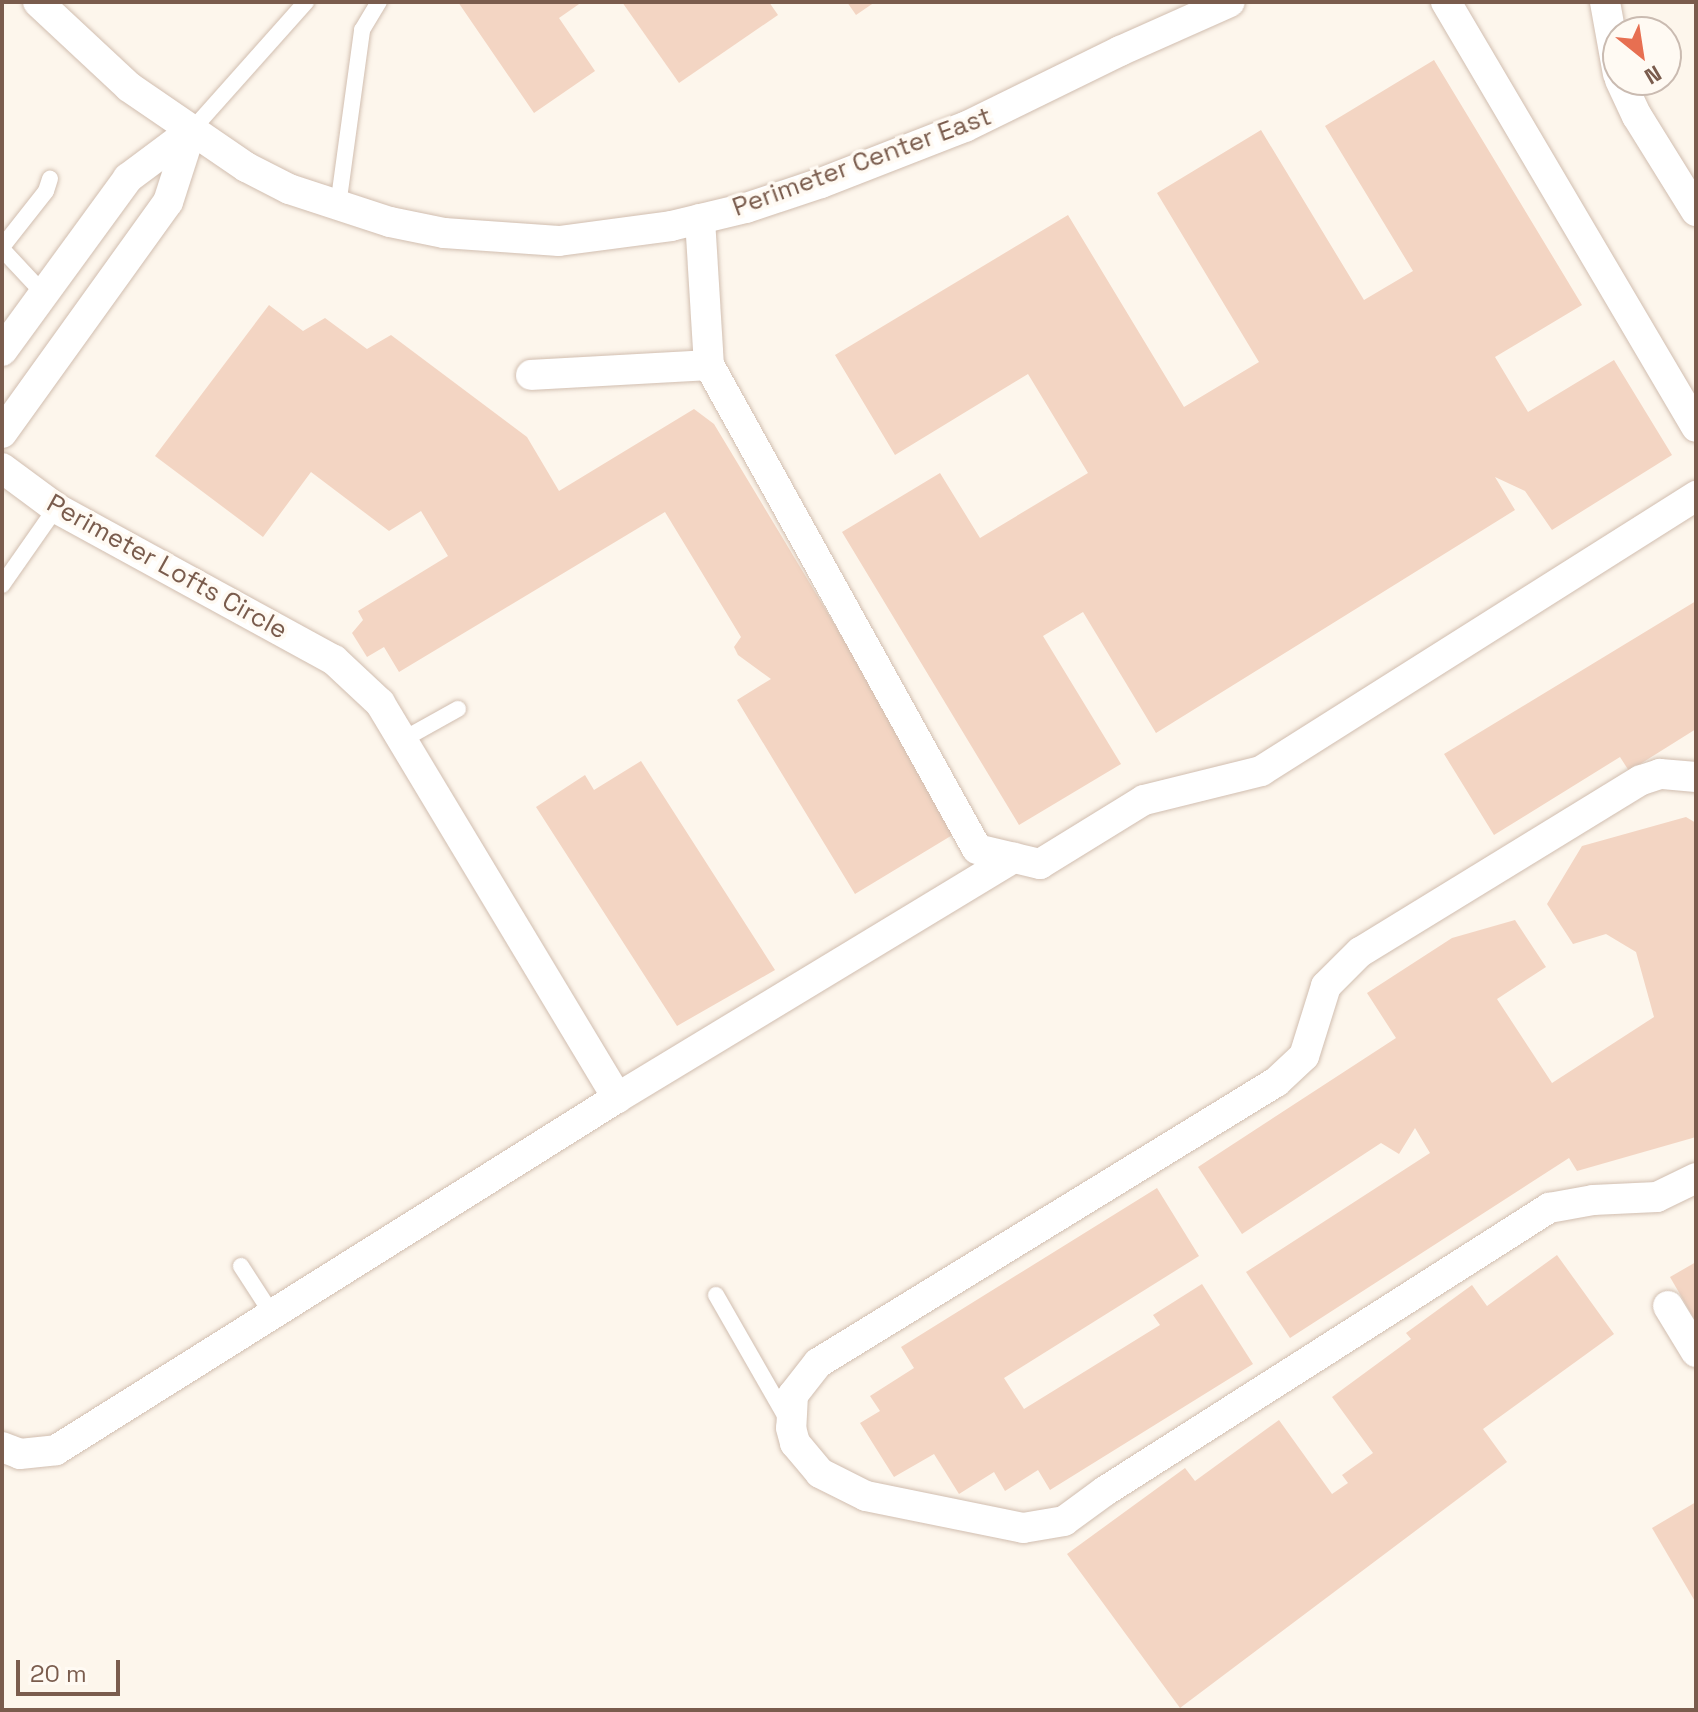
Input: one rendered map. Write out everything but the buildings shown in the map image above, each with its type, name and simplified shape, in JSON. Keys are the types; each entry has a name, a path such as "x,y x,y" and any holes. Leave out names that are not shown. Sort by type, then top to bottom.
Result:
{"street":[{"name":"Perimeter Center East","path":"38,2 129,87 246,167 289,189 390,222 500,239 559,241 601,237 700,219 806,188 965,127 1120,51 1230,2"},
{"name":"Perimeter Center East","path":"1120,51 1174,2"},
{"path":"1446,2 1696,427"},
{"path":"1628,96 1696,211"},
{"path":"2,351 128,178 191,131"},
{"path":"2,433 168,202 191,131"},
{"path":"700,219 709,365 977,849 1040,864 1144,800 1261,771 1696,496"},
{"path":"531,375 709,365"},
{"name":"Perimeter Lofts Circle","path":"2,468 56,508 334,660 380,703 617,1098"},
{"path":"1696,777 1660,774 1641,780 1360,952 1326,986 1318,1005 1312,1039 1293,1070 818,1363 803,1378 793,1395 791,1428 795,1443 820,1473 866,1496 1023,1528 1064,1521 1105,1491 1549,1208 1593,1200 1657,1197 1696,1178"},
{"path":"2,1447 20,1454 56,1450 617,1098 1014,858"},
{"path":"1668,1306 1696,1352"}],"lane":[{"path":"191,131 306,2"},
{"path":"338,206 362,30 379,2"},
{"path":"43,293 2,248 46,191 50,179"},
{"path":"2,585 56,508"},
{"path":"402,740 458,709"},
{"path":"241,1266 272,1314"},
{"path":"716,1295 791,1428"}]}
